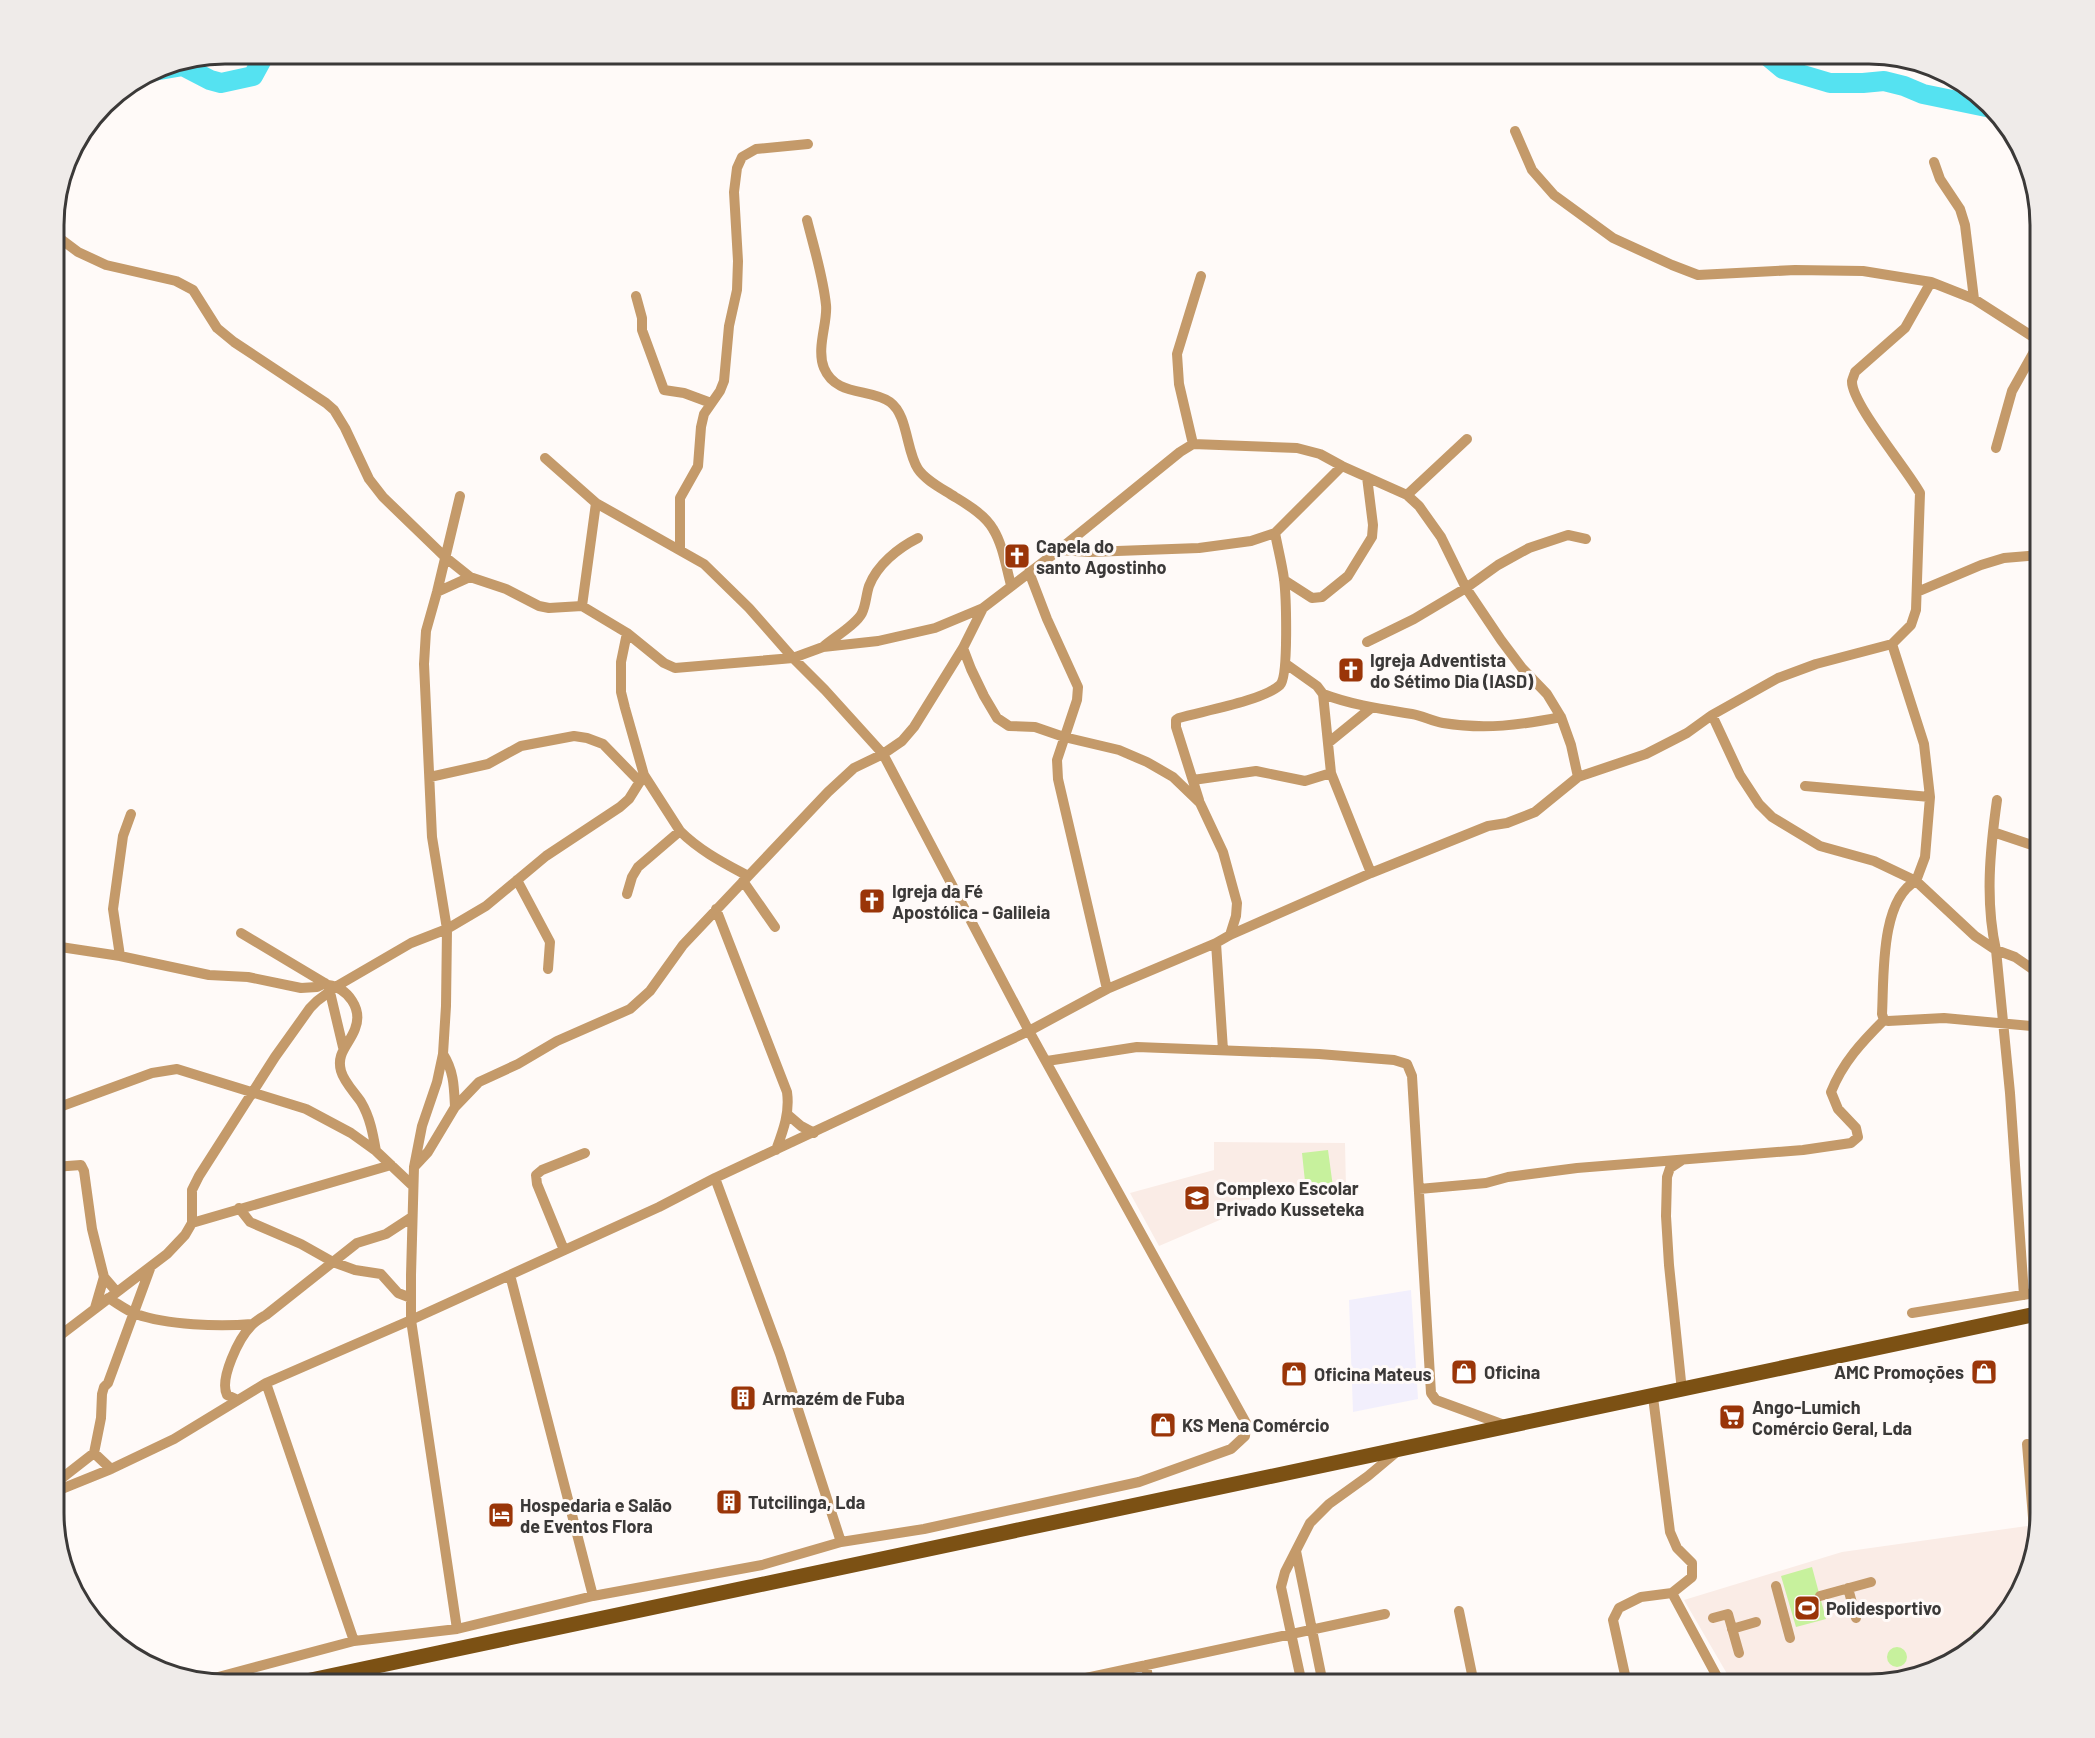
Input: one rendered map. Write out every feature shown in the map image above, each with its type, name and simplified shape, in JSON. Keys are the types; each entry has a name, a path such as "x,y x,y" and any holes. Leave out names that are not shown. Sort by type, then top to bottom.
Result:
{"main road":[{"path":"359,1674 372,1666 1144,1502 1682,1391 2030,1315"}],"street":[{"path":"1515,131 1532,170 1554,195 1614,238 1698,275 1795,270 1863,271 1931,282 1974,299 2030,334"},
{"path":"680,549 680,498 698,466 700,427 704,414 720,392 724,381 729,327 737,290 738,261 734,192 737,168 742,157 756,148 808,144"},
{"path":"1934,162 1940,179 1960,209 1965,225 1974,299"},
{"path":"807,220 827,308 821,336 824,368 836,383 854,392 879,396 892,404 900,413 918,469 936,485 972,508 992,527 1011,585"},
{"path":"65,242 78,252 106,265 176,281 193,290 217,328 334,410 369,479 383,497 445,558 470,578 506,589 539,606 549,608 582,606 627,633 664,663 675,668 793,658 823,647 878,641 935,628 983,608 1193,444 1297,448 1320,454 1407,495 1419,506 1441,537 1466,588 1501,640 1522,668 1547,694 1562,717 1578,777"},
{"path":"1193,444 1179,384 1178,354 1201,276"},
{"path":"65,1488 111,1469 174,1438 266,1383 659,1207 1029,1031 1107,989 1371,873 1488,826 1507,823 1535,812 1578,777 1646,754 1687,733 1712,715 1778,678 1816,664 1892,644 1911,625 1916,610 1920,493 1911,476 1857,398 1852,381 1855,372 1905,328 1931,282"},
{"path":"636,296 642,318 642,330 664,390 684,393 711,403"},
{"path":"1996,448 2012,391 2030,360"},
{"path":"1407,495 1467,439"},
{"path":"230,1674 354,1641 457,1629 593,1596 762,1565 841,1542 924,1529 1139,1482 1231,1449 1245,1436 1246,1424 1029,1031 883,754 749,608 704,564 596,503 544,458"},
{"path":"1059,550 1090,552 1199,548 1251,541 1275,534 1342,466"},
{"path":"1284,580 1312,598 1322,597 1348,576 1371,537 1373,525 1367,477"},
{"path":"457,1629 411,1320 411,1298 414,1167 422,1126 437,1082 443,1054 447,929 432,837 426,631 460,496"},
{"path":"582,606 596,503"},
{"path":"1230,934 1236,916 1237,903 1223,852 1200,803 1176,727 1176,720 1257,696 1278,687 1283,681 1286,664 1284,580 1275,534"},
{"path":"1367,642 1414,619 1466,588 1498,565 1529,548 1568,535 1586,539"},
{"path":"823,647 858,618 875,575 901,546 918,538"},
{"path":"1917,591 1981,565 2004,558 2030,556"},
{"path":"1029,572 1047,619 1078,687 1077,700 1057,760 1058,779 1107,989"},
{"path":"437,592 470,578"},
{"path":"414,1167 428,1152 455,1107 479,1082 518,1064 557,1041 630,1009 650,991 683,945 854,768 883,754 902,741 914,727 963,648 983,608"},
{"path":"65,1331 167,1254 185,1235 192,1222 192,1190 252,1093 310,1008 330,986 411,943 447,929 486,906 546,856 629,799 642,779 621,692 621,662 627,633"},
{"path":"1884,1020 1882,1014 1884,955 1888,924 1908,885 1916,881 1925,857 1930,797 1924,744 1892,644"},
{"path":"963,648 980,687 998,718 1009,726 1035,727 1064,737 1119,750 1148,762 1173,777 1200,803"},
{"path":"1286,664 1317,686 1323,694 1331,773 1371,873"},
{"path":"1323,694 1350,704 1418,715 1442,723 1514,726 1562,717"},
{"path":"1328,743 1371,708"},
{"path":"1712,715 1740,775 1759,804 1772,817 1820,846 1874,861 1916,881 1968,930 1996,950 2015,957 2030,967"},
{"path":"430,777 488,764 521,746 574,736 603,744 642,779 680,831 704,852 746,879 775,927"},
{"path":"1193,780 1256,771 1305,781 1331,773"},
{"path":"1805,786 1930,797"},
{"path":"1997,800 1990,882 1991,927 1996,950 2010,1093 2024,1295"},
{"path":"120,956 113,909 123,836 131,814"},
{"path":"627,894 638,867 680,831"},
{"path":"1993,832 2030,844"},
{"path":"517,880 550,942 548,969"},
{"path":"716,909 787,1092 788,1114 776,1150"},
{"path":"241,933 351,998 356,1011 356,1028 344,1047 340,1064 342,1074 362,1105 372,1130 376,1151"},
{"path":"1216,943 1223,1050"},
{"path":"65,948 120,956 209,975 248,977 301,988 330,986"},
{"path":"330,986 344,1047"},
{"path":"1884,1020 1944,1018 2030,1026"},
{"path":"1419,1189 1486,1183 1508,1177 1577,1168 1798,1150 1851,1143 1858,1137 1856,1128 1838,1109 1831,1092 1838,1073 1857,1047 1884,1020"},
{"path":"1047,1061 1137,1047 1319,1054 1394,1060 1407,1064 1412,1076 1431,1393 1436,1400 1508,1426"},
{"path":"443,1054 451,1065 454,1078 455,1107"},
{"path":"65,1105 152,1073 177,1069 306,1108 351,1133 376,1151 413,1186"},
{"path":"788,1114 801,1126 814,1133"},
{"path":"564,1250 537,1184 536,1175 542,1170 585,1153"},
{"path":"1682,1160 1670,1168 1667,1177 1666,1216 1682,1391"},
{"path":"65,1166 81,1165 84,1171 92,1229 104,1277 112,1294 135,1314 163,1320 223,1326 252,1324"},
{"path":"192,1222 391,1165"},
{"path":"716,1178 780,1354 841,1542"},
{"path":"239,1208 250,1222 301,1244 333,1262 355,1270 381,1274 398,1293 411,1298"},
{"path":"238,1400 227,1395 224,1390 225,1381 238,1344 252,1324 357,1243 386,1234 412,1217"},
{"path":"65,1476 94,1453 104,1387 108,1383 135,1314 151,1266"},
{"path":"510,1275 593,1596"},
{"path":"94,1308 104,1277"},
{"path":"1912,1313 2030,1294"},
{"path":"223,1326 238,1344"},
{"path":"266,1383 354,1641"},
{"path":"1625,1674 1613,1620 1619,1608 1641,1597 1672,1593 1692,1577 1692,1563 1677,1548 1670,1532 1653,1397"},
{"path":"2030,1444 2027,1444 2030,1481"},
{"path":"1300,1674 1281,1587 1285,1572 1310,1523 1329,1504 1402,1448"},
{"path":"94,1453 111,1469"},
{"path":"1139,1482 1144,1502"},
{"path":"1296,1551 1321,1674"},
{"path":"1820,1596 1871,1582"},
{"path":"1776,1586 1790,1638"},
{"path":"1848,1588 1856,1618"},
{"path":"1672,1593 1716,1674"},
{"path":"1460,1611 1472,1674"},
{"path":"1104,1674 1385,1614"},
{"path":"1713,1618 1728,1614 1739,1653"},
{"path":"1732,1629 1756,1622"},
{"path":"1146,1665 1147,1674"},
{"path":"372,1666 374,1674"}],"shaded area":[{"name":"Complexo Escolar Privado Kusseteka","path":"1214,1142 1345,1143 1346,1188 1220,1203 1222,1219 1159,1246 1130,1193 1214,1170"},
{"path":"1411,1290 1418,1399 1353,1412 1349,1300"},
{"path":"2027,1526 2028,1536 2025,1554 2014,1584 2003,1602 1976,1634 1941,1657 1911,1668 1870,1674 1727,1674 1684,1600 1842,1552"}],"green space":[{"path":"1328,1150 1333,1187 1306,1191 1302,1153"},
{"name":"Polidesportivo","path":"1812,1567 1826,1619 1796,1627 1781,1576"},
{"path":"1897,1647 1904,1650 1907,1657 1904,1664 1897,1667 1890,1664 1887,1657 1890,1650"}],"waterway":[{"path":"189,69 221,83 253,76 260,64"},
{"path":"1777,64 1783,69 1830,83 1884,81 1923,94 1977,105"}],"place":[{"name":"Capela do santo Agostinho","path":"1017,556"},
{"name":"Igreja Adventista do Sétimo Dia (IASD)","path":"1351,670"},
{"name":"Igreja da Fé Apostólica - Galileia","path":"872,901"},
{"name":"Complexo Escolar Privado Kusseteka","path":"1197,1198"},
{"name":"Oficina","path":"1464,1372"},
{"name":"AMC Promoções","path":"1984,1372"},
{"name":"Oficina Mateus","path":"1294,1374"},
{"name":"Armazém de Fuba","path":"743,1398"},
{"name":"Ango-Lumich Comércio Geral, Lda","path":"1732,1417"},
{"name":"KS Mena Comércio","path":"1163,1425"},
{"name":"Tutcilinga, Lda","path":"729,1502"},
{"name":"Hospedaria e Salão de Eventos Flora","path":"501,1515"},
{"name":"Polidesportivo","path":"1807,1608"}]}
